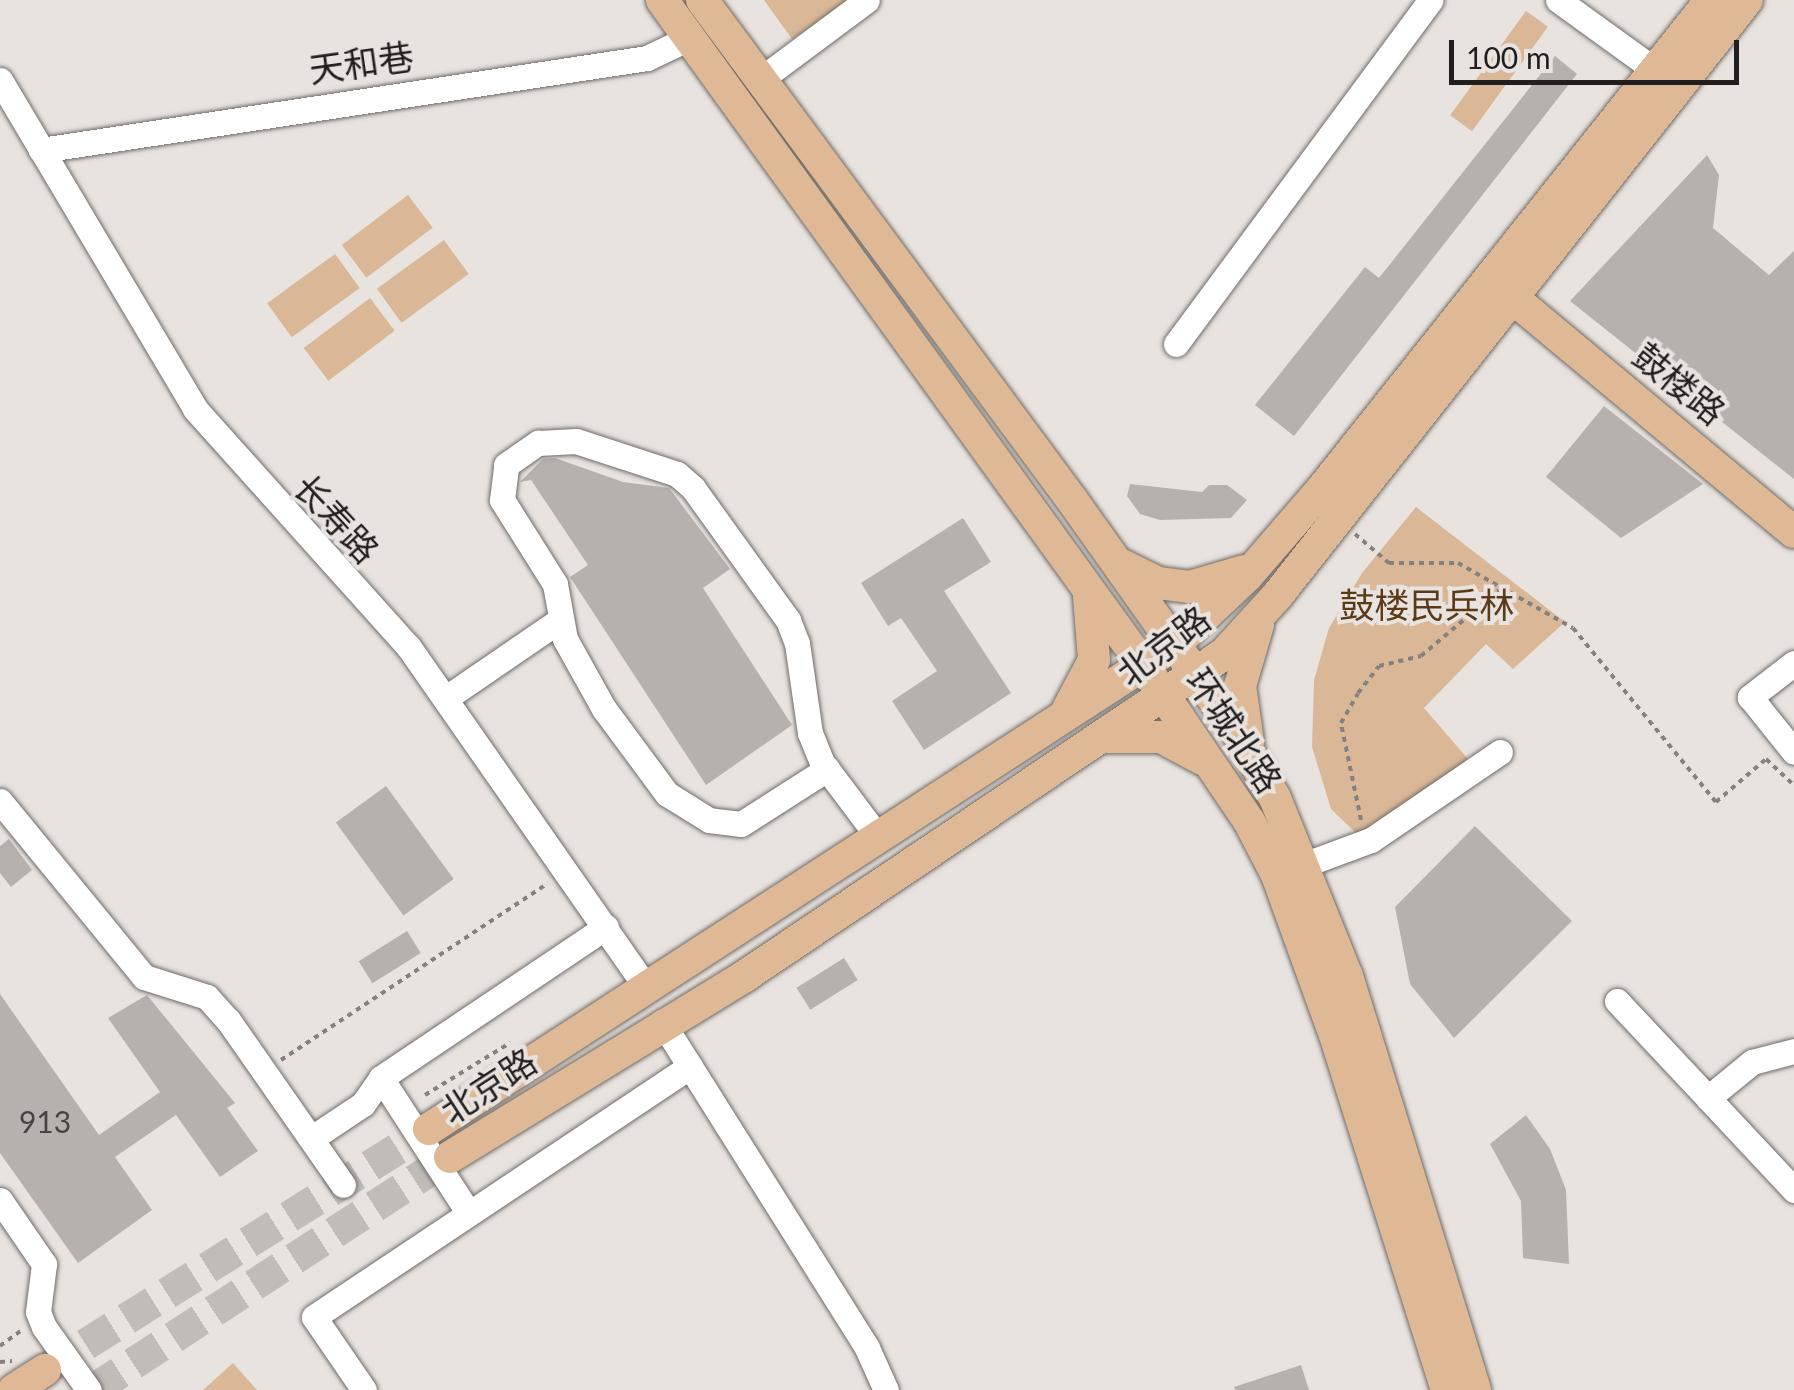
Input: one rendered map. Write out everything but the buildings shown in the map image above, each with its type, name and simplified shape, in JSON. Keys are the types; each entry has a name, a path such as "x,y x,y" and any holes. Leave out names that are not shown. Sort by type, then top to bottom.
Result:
{"main road":[{"name":"环城北路","path":"662,0 1144,666 1213,769 1276,875 1335,1034 1447,1390"},
{"name":"环城北路","path":"702,0 1108,551 1259,770 1306,864 1347,976 1475,1390"},
{"name":"北京路","path":"450,1157 662,1022 745,976 1196,676 1277,596 1518,293 1667,79 1711,0"},
{"name":"北京路","path":"429,1129 1174,645 1264,556 1667,79 1746,0"},
{"name":"鼓楼路","path":"1518,293 1792,519"},
{"path":"1108,551 1141,576 1190,588 1222,582 1264,556"},
{"path":"1062,716 1094,660 1094,613 1084,583"},
{"path":"1259,770 1244,726 1240,686 1254,632 1277,596"},
{"path":"1094,742 1127,734 1161,738 1213,769"}],"street":[{"path":"760,79 867,0"},
{"path":"1176,344 1432,0"},
{"path":"1558,0 1667,79"},
{"name":"天和巷","path":"41,150 648,58 689,38"},
{"name":"长寿路","path":"0,80 195,409 408,646 646,987"},
{"path":"827,769 741,824 709,820 652,780 604,709 560,620 555,584 502,500 506,466 556,439 677,474 788,620 798,642 810,734 827,769 878,837"},
{"path":"446,698 560,620"},
{"path":"1789,677 1750,697 1794,752"},
{"path":"1306,864 1372,840 1500,752"},
{"path":"0,801 144,977 207,997 343,1185"},
{"path":"312,1138 363,1104 382,1078 606,927"},
{"path":"1617,1001 1794,1190"},
{"path":"662,1022 867,1348 886,1390"},
{"path":"1708,1098 1752,1062 1794,1051"},
{"path":"364,1390 314,1317 690,1066"},
{"path":"382,1078 468,1212"},
{"path":"0,1200 44,1264 38,1312 44,1327 88,1390"}],"path":[{"path":"1336,519 1388,562 1458,563 1499,590 1572,628 1716,802 1766,759 1794,785"},
{"path":"1372,840 1356,810 1341,723 1378,666 1421,656 1499,590"},
{"path":"264,1071 567,870"},
{"path":"0,1362 8,1356 24,1374"}],"green space":[{"path":"764,0 849,0 792,39"},
{"path":"1526,11 1548,27 1472,131 1450,115"},
{"path":"408,195 433,228 366,278 342,245"},
{"path":"444,240 469,274 402,323 377,289"},
{"path":"335,254 360,288 292,337 267,303"},
{"path":"370,298 395,331 328,381 304,348"},
{"name":"鼓楼民兵林","path":"1416,507 1565,622 1513,669 1486,644 1424,708 1468,759 1361,838 1331,809 1312,747 1314,680 1329,628 1362,573"},
{"path":"233,1363 257,1390 203,1390"}],"tunnel":[{"path":"45,1370 429,1129"},
{"path":"93,1390 450,1157"}]}
